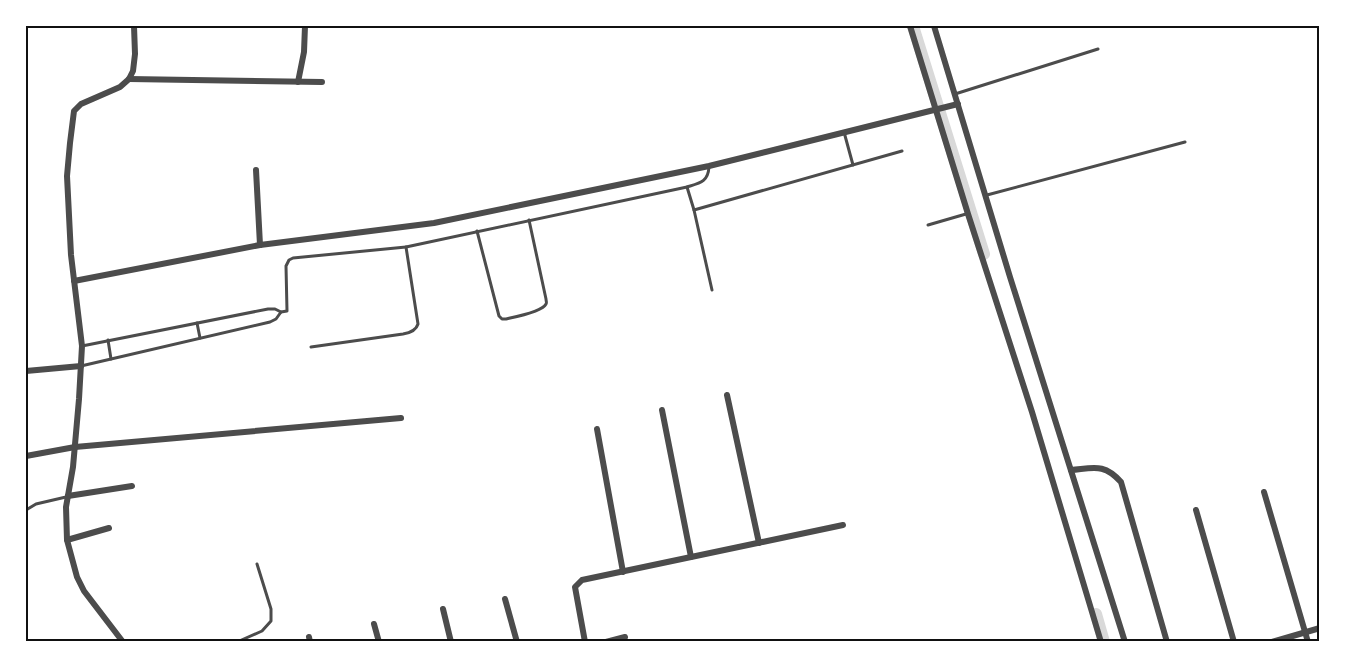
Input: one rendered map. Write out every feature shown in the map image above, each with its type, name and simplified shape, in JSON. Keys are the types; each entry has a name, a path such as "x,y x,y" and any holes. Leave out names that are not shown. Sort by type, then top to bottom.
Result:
{"street":[{"path":"123,642 84,591 77,577 67,540 66,507 75,447 82,346 71,255 67,176 74,111 81,104 120,87 129,79 133,72 135,54 134,26"},
{"path":"298,82 304,52 305,26"},
{"path":"910,26 1032,412 1101,642"},
{"path":"934,26 1125,642"},
{"path":"129,79 322,82"},
{"path":"74,281 260,246 434,223 709,166 957,104"},
{"path":"256,170 260,246"},
{"path":"26,371 81,366"},
{"path":"727,395 759,543"},
{"path":"662,410 691,557"},
{"path":"26,456 75,447 401,417"},
{"path":"597,429 623,572"},
{"path":"1071,470 1100,468 1113,472 1121,482 1167,642"},
{"path":"68,496 132,486"},
{"path":"1264,492 1308,642"},
{"path":"1196,510 1234,642"},
{"path":"585,642 575,587 582,580 843,525"},
{"path":"67,540 109,528"},
{"path":"505,599 517,642"},
{"path":"443,609 451,642"},
{"path":"374,624 379,642"},
{"path":"1272,642 1320,628"},
{"path":"606,642 624,636"}],"lane":[{"path":"955,94 1098,49"},
{"path":"844,132 853,165"},
{"path":"986,195 1185,142"},
{"path":"694,210 902,151"},
{"path":"82,346 268,309 287,311 286,266 293,258 406,247 687,187 705,179 709,166"},
{"path":"687,187 712,290"},
{"path":"928,225 968,214"},
{"path":"477,231 500,316 502,318 535,312 545,307 546,299 529,220"},
{"path":"311,347 403,334 417,328 406,247"},
{"path":"81,366 270,322 276,319 281,312"},
{"path":"197,323 200,338"},
{"path":"108,340 111,359"},
{"path":"26,510 36,504 68,496"},
{"path":"237,642 262,631 271,621 271,609 257,564"}],"waterway":[{"path":"913,26 984,254"},
{"path":"1096,614 1104,642"}]}
